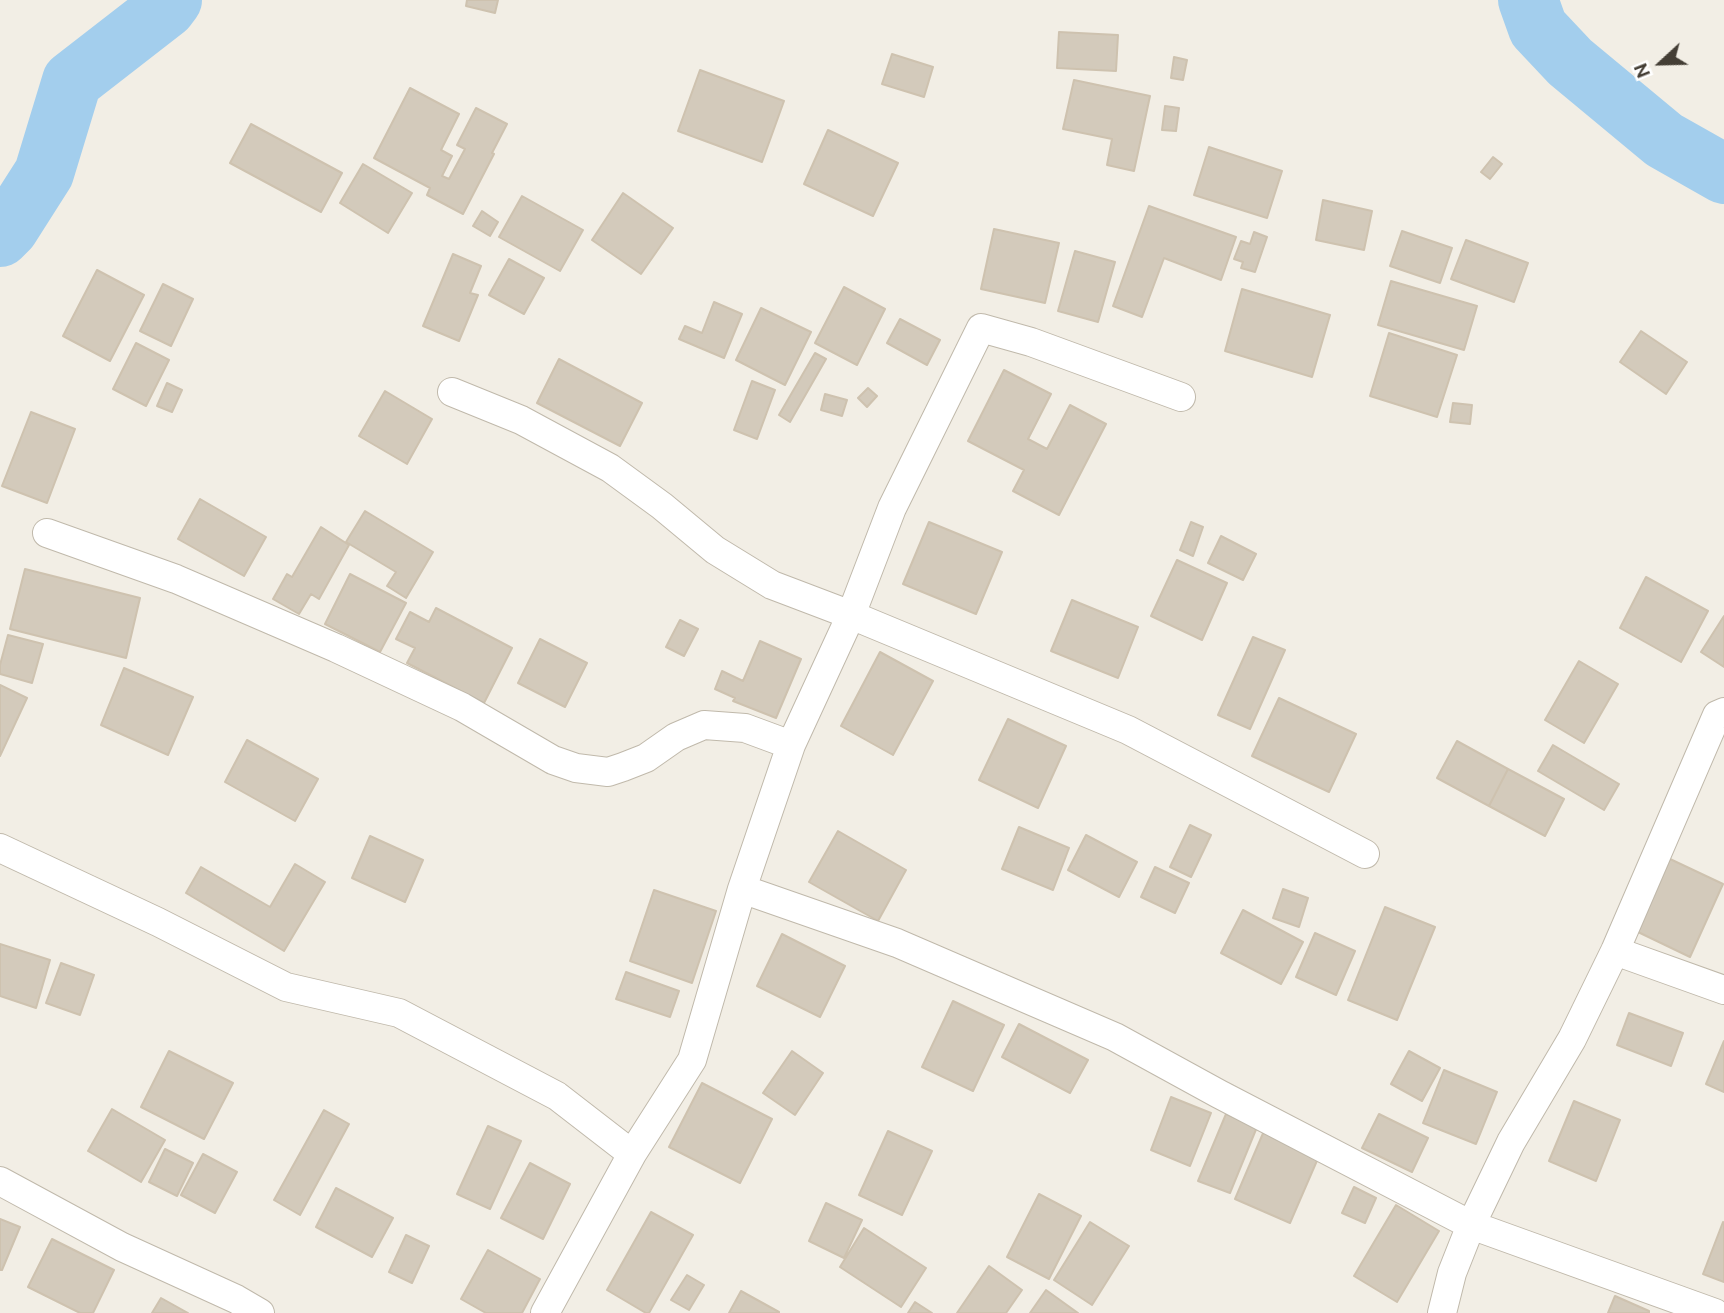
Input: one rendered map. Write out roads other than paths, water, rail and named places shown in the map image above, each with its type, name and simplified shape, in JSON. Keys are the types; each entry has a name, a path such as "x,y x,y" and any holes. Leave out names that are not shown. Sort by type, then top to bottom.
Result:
{"street":[{"path":"545,1313 632,1154 692,1060 742,889 791,745 850,615 892,508 981,328 1031,342 1181,397"},
{"path":"452,392 521,420 610,468 715,550 772,585 1128,730 1365,854"},
{"path":"47,533 176,579 336,648 462,707 553,760 576,768 608,772 623,767 646,758 677,737 704,725 745,728 791,745"},
{"path":"1442,1313 1452,1273 1471,1225 1511,1142 1572,1039 1615,951 1720,714"},
{"path":"0,848 158,922 286,987 399,1013 557,1096 632,1154"},
{"path":"742,889 897,943 1115,1037 1471,1225 1714,1313"},
{"path":"1615,951 1724,990"},
{"path":"0,1181 122,1247 236,1299 260,1313"}],"waterway":[{"path":"0,237 9,228 44,173 72,81 166,8 172,0"},
{"path":"1528,0 1538,28 1570,62 1664,140 1724,174"}]}
